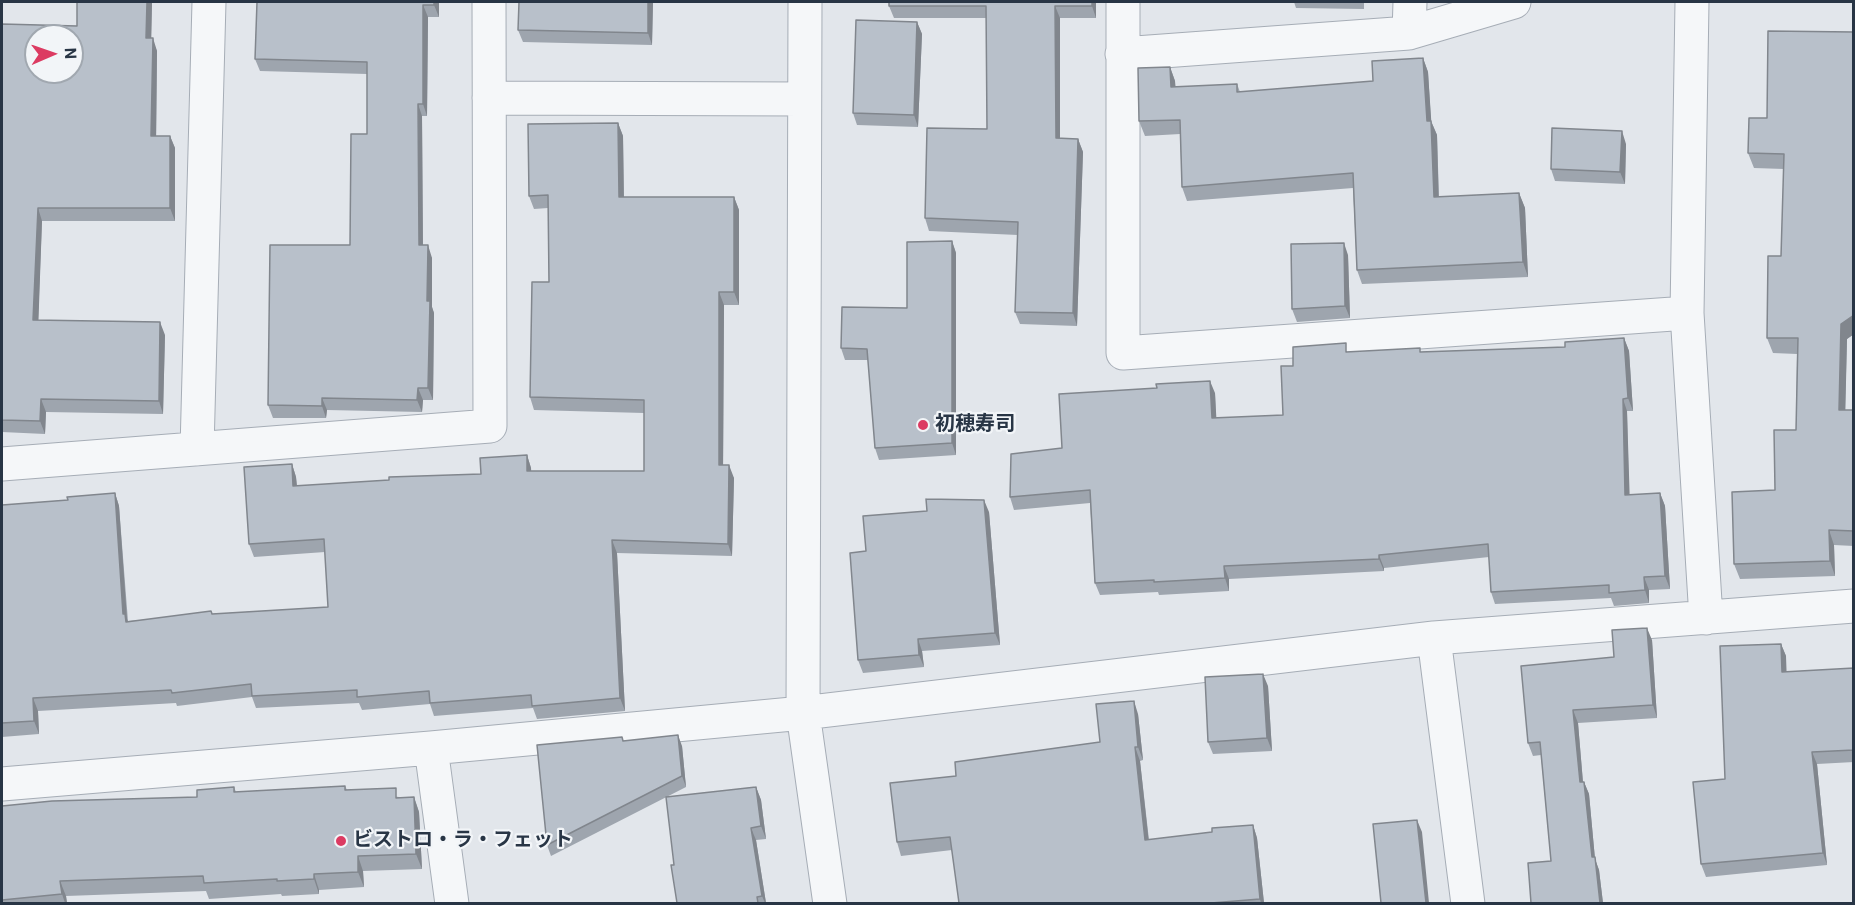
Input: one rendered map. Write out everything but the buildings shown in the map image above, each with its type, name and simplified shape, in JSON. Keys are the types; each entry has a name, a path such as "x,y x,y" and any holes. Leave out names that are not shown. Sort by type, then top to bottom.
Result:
{"street":[{"path":"197,449 209,2"},
{"path":"2,464 490,426 489,2"},
{"path":"805,2 803,713 830,903"},
{"path":"1123,2 1123,353 1687,313"},
{"path":"1122,54 1514,2"},
{"path":"1692,2 1687,313 1706,618"},
{"path":"489,98 804,99"},
{"path":"2,783 431,748 803,713 1434,638 1854,606"},
{"path":"1434,638 1468,903"},
{"path":"431,748 452,903"}],"place":[{"name":"初穂寿司","path":"923,425"},
{"name":"ビストロ・ラ・フェット","path":"341,841"}]}
